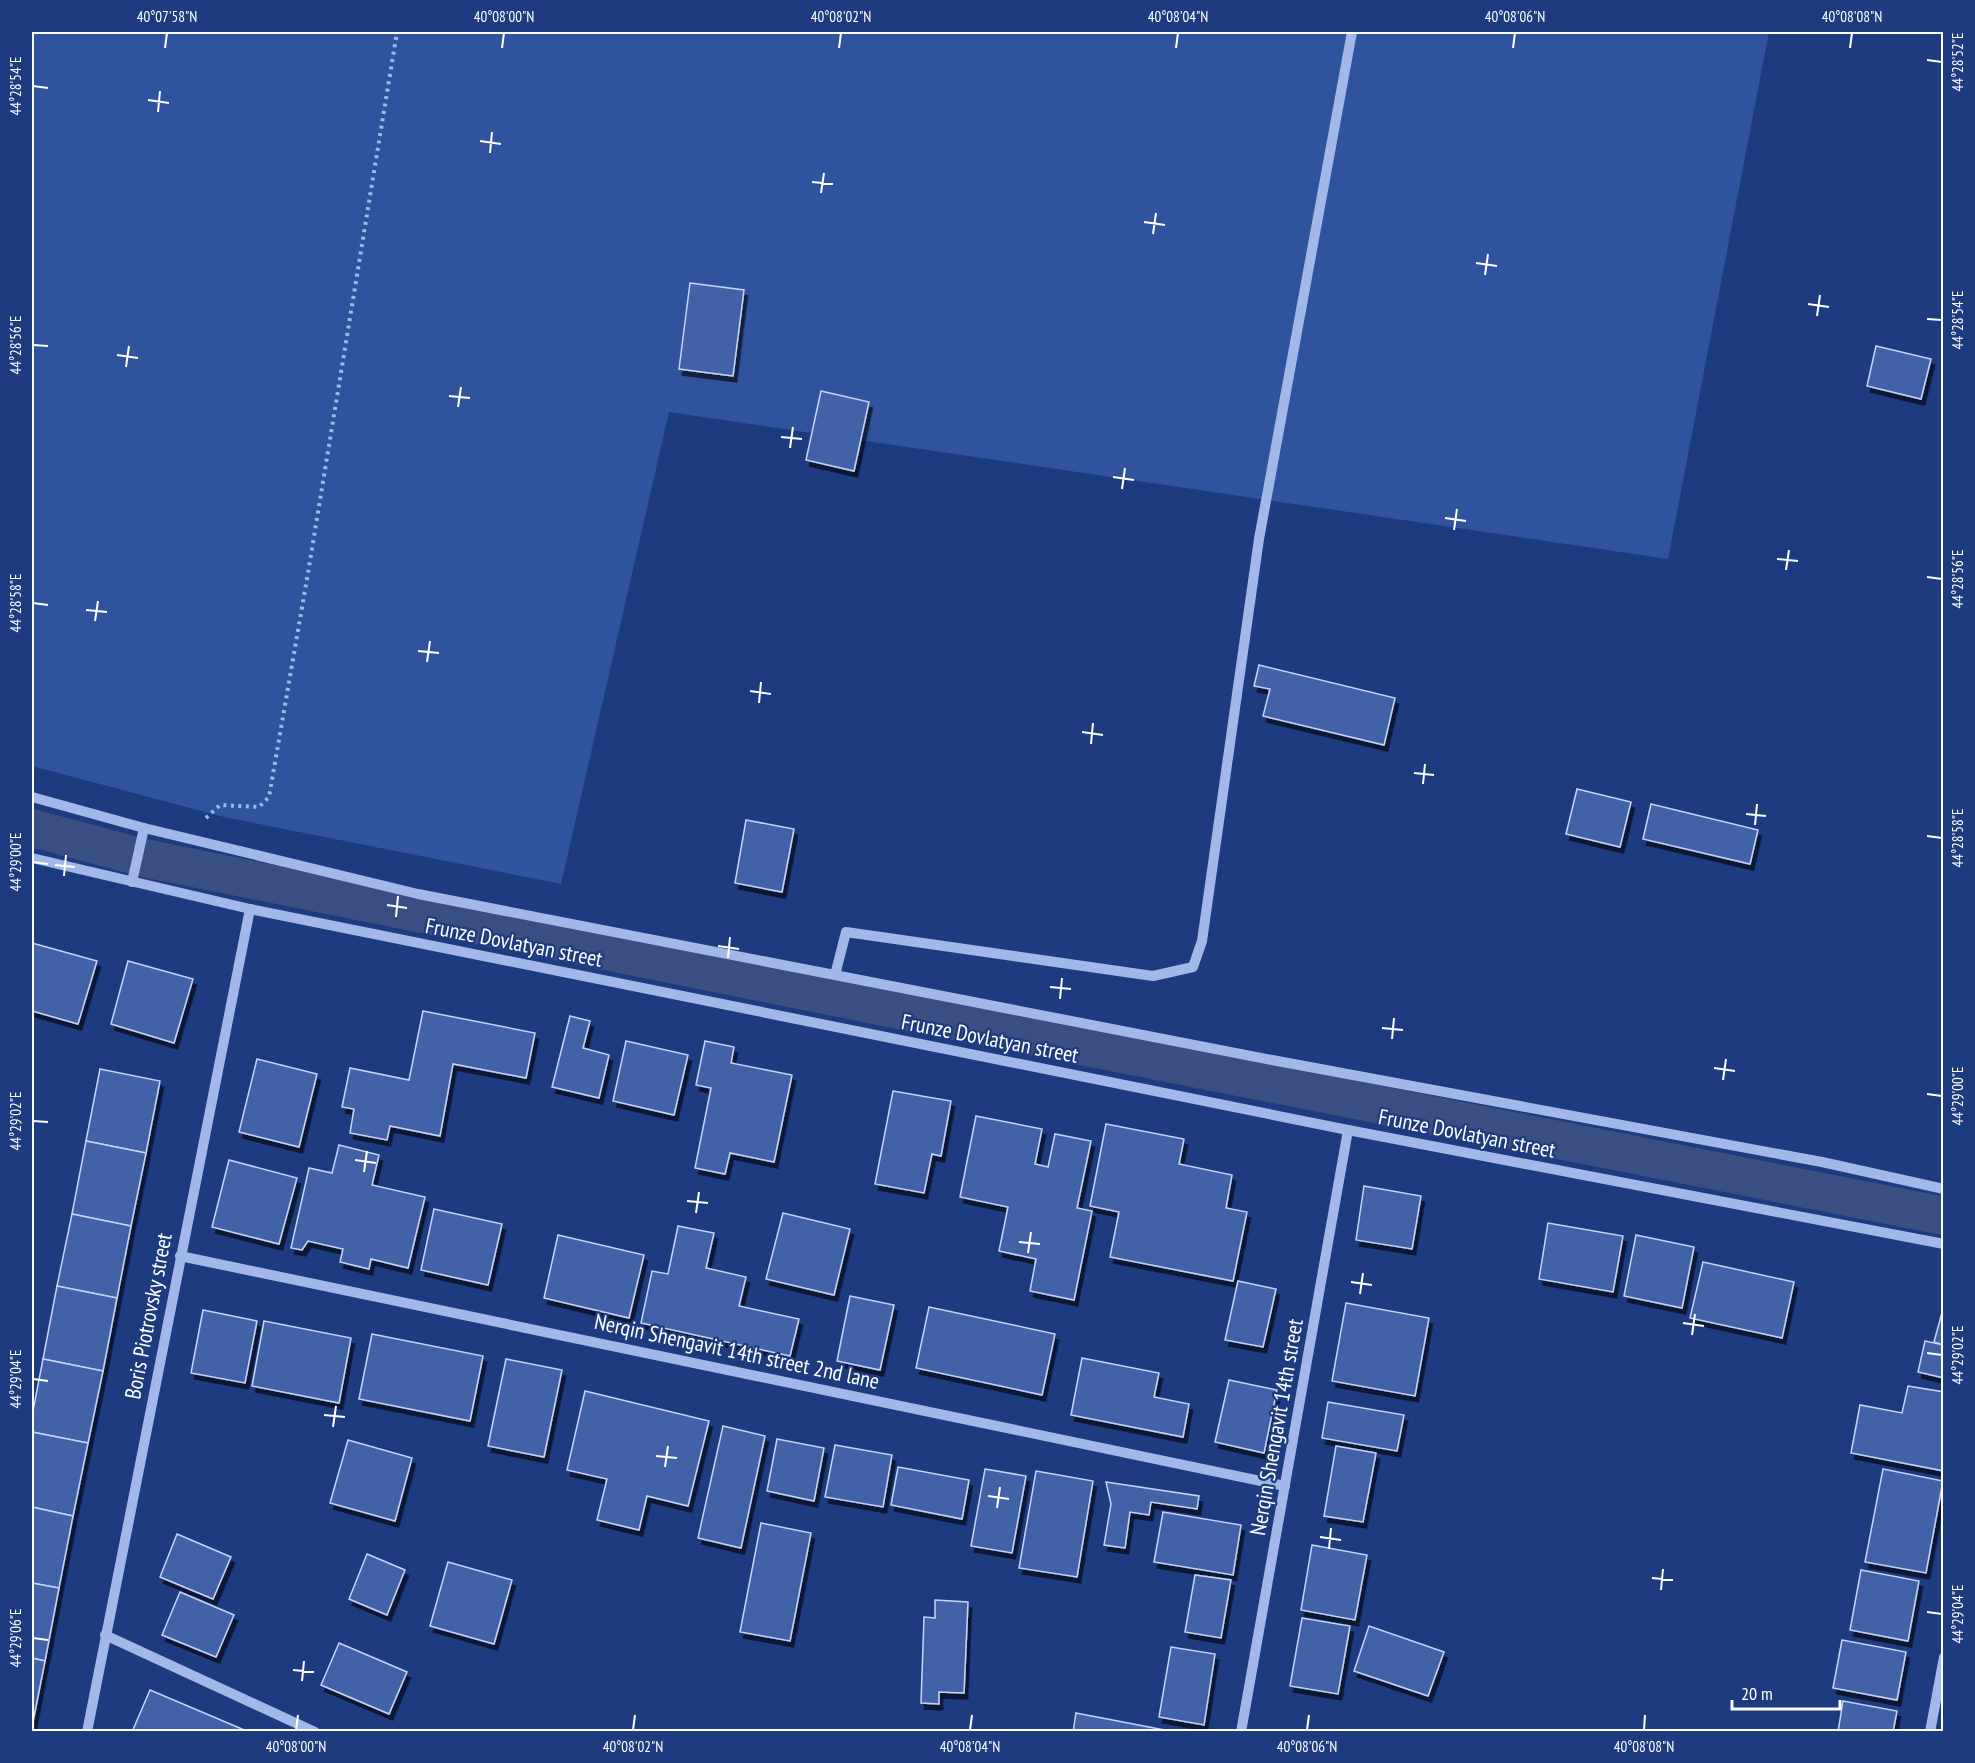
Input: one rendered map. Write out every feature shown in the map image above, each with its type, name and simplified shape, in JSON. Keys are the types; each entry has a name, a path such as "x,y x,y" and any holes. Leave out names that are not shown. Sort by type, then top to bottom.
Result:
{"street":[{"path":"835,975 846,932 1153,976 1193,967 1202,941 1259,539 1352,32"},
{"path":"32,797 143,833 196,840 418,894 1284,1062 1822,1162 1944,1189"},
{"path":"132,882 143,833"},
{"name":"Frunze Dovlatyan street","path":"32,858 250,909 1348,1130 1944,1244"},
{"name":"Boris Piotrovsky street","path":"87,1731 250,909"},
{"name":"Nerqin Shengavit 14th street","path":"1241,1731 1348,1130"},
{"name":"Nerqin Shengavit 14th street 2nd lane","path":"180,1256 1285,1486"},
{"path":"105,1635 315,1731"},
{"path":"1930,1731 1944,1658"}],"path":[{"path":"196,840 202,822 220,805 259,807 269,797 397,32"}],"shaded area":[{"path":"32,32 1769,32 1668,559 669,412 561,884 224,817 32,766"}],"building":[{"path":"690,283 744,290 733,376 679,369"},
{"path":"1876,346 1931,359 1921,399 1867,386"},
{"path":"821,391 869,402 854,471 806,460"},
{"path":"1259,665 1395,698 1384,745 1263,716 1270,689 1254,686"},
{"path":"1577,789 1631,802 1620,847 1566,834"},
{"path":"1651,804 1758,830 1750,864 1643,839"},
{"path":"746,820 794,829 782,892 735,883"},
{"path":"32,943 97,961 78,1024 32,1011"},
{"path":"128,961 193,979 174,1043 111,1024"},
{"path":"423,1011 535,1033 526,1078 453,1064 440,1136 390,1126 387,1140 350,1133 354,1109 342,1107 350,1068 409,1080"},
{"path":"570,1016 590,1021 583,1048 609,1055 599,1098 552,1087"},
{"path":"626,1041 688,1055 674,1115 613,1101"},
{"path":"705,1041 734,1047 731,1063 792,1075 774,1162 730,1153 725,1174 695,1168 711,1088 696,1085"},
{"path":"257,1059 317,1074 299,1147 239,1132"},
{"path":"100,1069 160,1081 146,1153 86,1141"},
{"path":"893,1091 951,1101 941,1156 932,1154 924,1193 875,1184"},
{"path":"976,1116 1042,1129 1035,1164 1048,1167 1055,1134 1091,1141 1077,1208 1092,1211 1074,1300 1030,1291 1036,1259 999,1251 1008,1207 960,1197"},
{"path":"1106,1124 1184,1139 1179,1164 1232,1175 1226,1208 1247,1212 1233,1281 1110,1257 1119,1212 1090,1206"},
{"path":"86,1141 146,1153 131,1226 72,1214"},
{"path":"339,1145 379,1155 372,1185 425,1197 408,1268 371,1259 369,1269 340,1262 343,1249 308,1241 302,1250 291,1248 309,1168 332,1173"},
{"path":"229,1160 297,1178 279,1244 212,1227"},
{"path":"1364,1186 1421,1196 1412,1249 1356,1240"},
{"path":"434,1209 502,1224 488,1285 421,1270"},
{"path":"783,1213 850,1229 834,1295 766,1279"},
{"path":"72,1214 131,1226 117,1298 57,1286"},
{"path":"1548,1223 1623,1236 1613,1292 1539,1279"},
{"path":"678,1226 714,1233 706,1268 746,1277 739,1306 799,1319 790,1356 641,1323 652,1271 668,1274"},
{"path":"558,1235 644,1255 629,1318 544,1298"},
{"path":"1636,1235 1694,1247 1682,1308 1624,1296"},
{"path":"1703,1262 1794,1282 1782,1338 1690,1318"},
{"path":"1238,1281 1276,1289 1263,1347 1225,1340"},
{"path":"57,1286 117,1298 103,1371 43,1359"},
{"path":"850,1296 894,1305 880,1370 837,1361"},
{"path":"1346,1303 1429,1318 1415,1396 1332,1381"},
{"path":"1944,1305 1944,1345 1934,1342"},
{"path":"929,1307 1055,1334 1042,1395 916,1368"},
{"path":"203,1310 257,1321 245,1383 191,1373"},
{"path":"264,1321 351,1338 339,1403 252,1386"},
{"path":"372,1334 483,1356 470,1421 359,1399"},
{"path":"1925,1341 1944,1345 1944,1378 1918,1372"},
{"path":"1082,1358 1159,1373 1154,1397 1189,1404 1183,1437 1071,1415"},
{"path":"43,1359 103,1371 88,1443 32,1432 32,1416"},
{"path":"506,1359 562,1370 544,1457 488,1446"},
{"path":"1229,1380 1277,1390 1264,1453 1215,1442"},
{"path":"1908,1386 1944,1392 1944,1471 1851,1453 1860,1405 1902,1413"},
{"path":"585,1391 709,1421 688,1506 647,1496 639,1530 597,1520 607,1479 567,1470"},
{"path":"1328,1402 1404,1415 1397,1451 1322,1438"},
{"path":"723,1426 765,1436 741,1548 698,1538"},
{"path":"32,1432 88,1443 73,1516 32,1507"},
{"path":"777,1439 824,1448 814,1501 767,1491"},
{"path":"348,1440 412,1458 395,1521 330,1503"},
{"path":"835,1445 892,1455 883,1507 825,1497"},
{"path":"1336,1446 1376,1453 1363,1522 1324,1516"},
{"path":"898,1467 969,1480 962,1519 891,1505"},
{"path":"985,1469 1026,1476 1012,1553 971,1546"},
{"path":"1883,1469 1943,1481 1926,1573 1865,1562"},
{"path":"1036,1471 1093,1481 1077,1577 1019,1568"},
{"path":"1106,1482 1199,1496 1197,1509 1151,1502 1149,1515 1130,1512 1125,1548 1104,1545 1111,1504"},
{"path":"32,1507 73,1516 59,1588 32,1583"},
{"path":"1163,1512 1241,1525 1233,1575 1154,1562"},
{"path":"761,1523 811,1533 790,1641 740,1632"},
{"path":"177,1534 231,1557 213,1599 160,1577"},
{"path":"1312,1545 1367,1555 1355,1620 1301,1610"},
{"path":"367,1554 405,1570 387,1615 349,1599"},
{"path":"448,1562 512,1580 494,1644 430,1626"},
{"path":"1861,1570 1919,1581 1908,1641 1850,1630"},
{"path":"1195,1575 1231,1580 1221,1638 1185,1632"},
{"path":"32,1583 59,1588 45,1661 32,1658"},
{"path":"180,1592 234,1615 216,1657 162,1635"},
{"path":"935,1600 968,1602 964,1693 939,1692 939,1704 921,1703 924,1617 935,1618"},
{"path":"1302,1618 1350,1626 1338,1694 1290,1686"},
{"path":"1369,1626 1444,1652 1428,1696 1354,1671"},
{"path":"1842,1640 1906,1652 1897,1700 1833,1688"},
{"path":"339,1643 407,1672 389,1714 321,1685"},
{"path":"1171,1647 1215,1654 1204,1725 1159,1717"},
{"path":"32,1658 45,1661 32,1727"},
{"path":"150,1690 249,1732 132,1732"},
{"path":"1843,1701 1897,1711 1893,1732 1838,1732"},
{"path":"1076,1713 1175,1732 1073,1732"}],"waterway":[{"path":"32,828 144,858 1944,1216"}]}
